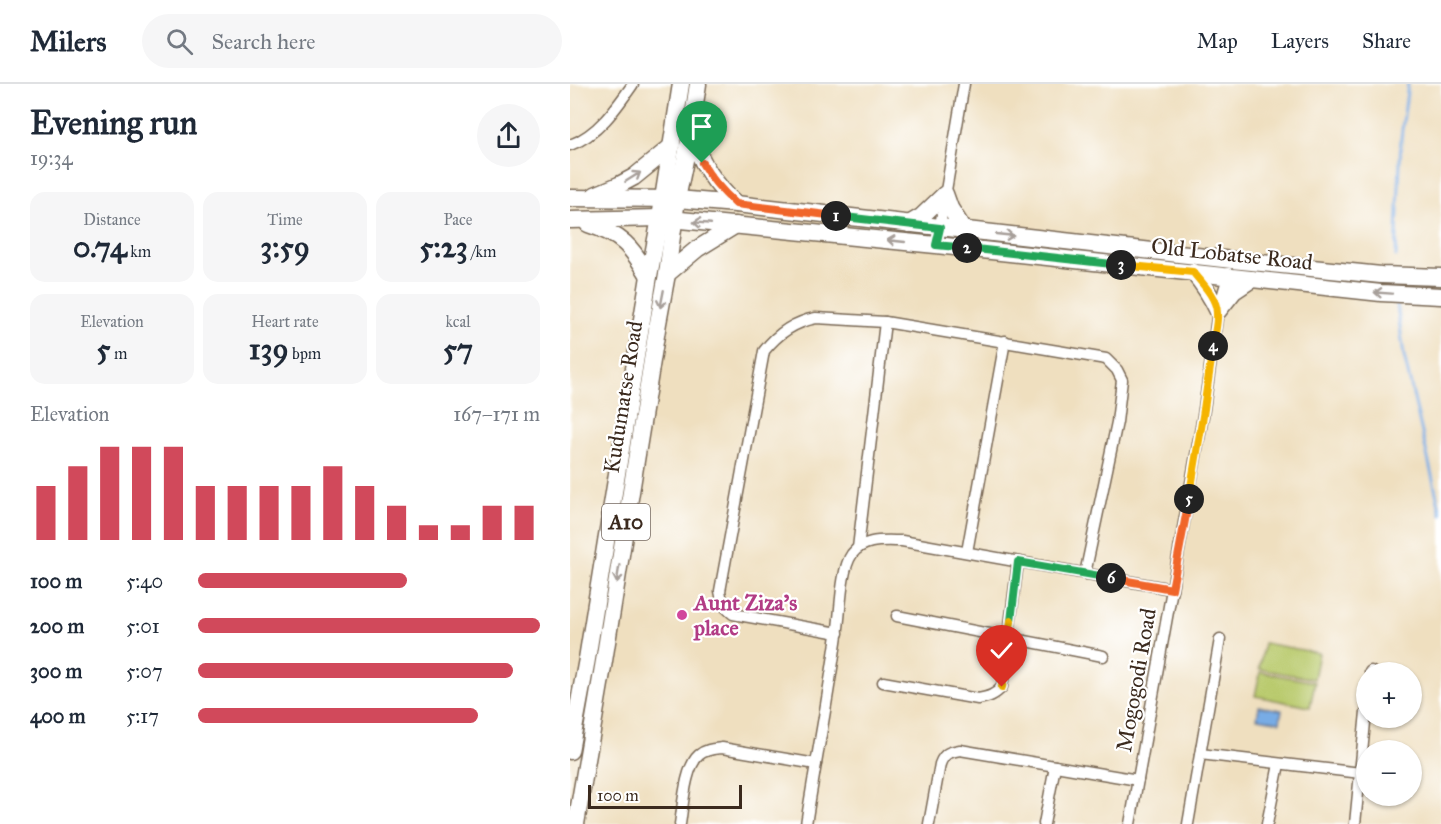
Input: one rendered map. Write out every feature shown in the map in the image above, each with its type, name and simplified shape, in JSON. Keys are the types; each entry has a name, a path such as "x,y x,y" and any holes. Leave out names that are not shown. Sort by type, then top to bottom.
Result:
{"main road":[{"name":"Kudumatse Road","path":"576,824 667,274 672,146 681,84"},
{"name":"Kudumatse Road","path":"670,199 690,136 698,84"},
{"path":"690,136 708,173 724,194 736,204"},
{"path":"589,198 634,177 672,146"},
{"path":"909,224 921,217 945,194 963,230"},
{"name":"Old Lobatse Road","path":"570,198 670,199 736,204 1232,260 1381,275 1441,277"},
{"name":"Kudumatse Road","path":"570,751 589,648 649,276 668,219"},
{"name":"Old Lobatse Road","path":"573,220 668,219 936,245 1381,293 1441,296"},
{"path":"573,220 613,233 637,256 649,276"},
{"path":"667,274 697,249 736,225"},
{"path":"1193,272 1204,284 1218,311 1234,291 1252,279"}],"street":[{"path":"570,145 581,141 611,115 633,84"},
{"path":"936,245 964,84"},
{"name":"Mogogodi Road","path":"1130,824 1203,416 1218,311 1232,260"},
{"path":"838,633 733,614 723,605 720,591 764,351 773,339 806,320 816,318 885,322 1106,359 1117,370 1122,380 1117,423 1085,574"},
{"path":"858,548 885,322"},
{"path":"967,552 1005,341"},
{"path":"806,824 838,633 846,568 851,556 858,548 871,541 903,541 1172,589"},
{"path":"883,682 978,699 996,694 1002,687 1018,562"},
{"path":"897,616 1103,656"},
{"path":"1188,824 1220,639"},
{"path":"680,824 690,770 698,756 709,749 722,748 816,764"},
{"path":"929,824 943,756 960,750 1138,780"},
{"path":"1200,754 1356,773"},
{"path":"1268,824 1279,764"},
{"path":"1044,824 1055,766"},
{"path":"1356,824 1357,806"}],"green space":[{"path":"1264,643 1319,653 1314,679 1259,669"},
{"path":"1260,672 1315,682 1310,707 1255,696"}],"water":[{"path":"1259,706 1282,710 1280,722 1257,718"}],"waterway":[{"path":"1396,256 1401,138 1408,84"},
{"path":"1397,304 1404,356 1441,514"}],"place":[{"name":"Aunt Ziza's place","path":"682,615"}],"route":[{"path":"702,163 724,194 736,204 940,228 936,245 1193,272 1211,295 1218,311 1203,416 1172,589 1018,562 1002,687"}]}
